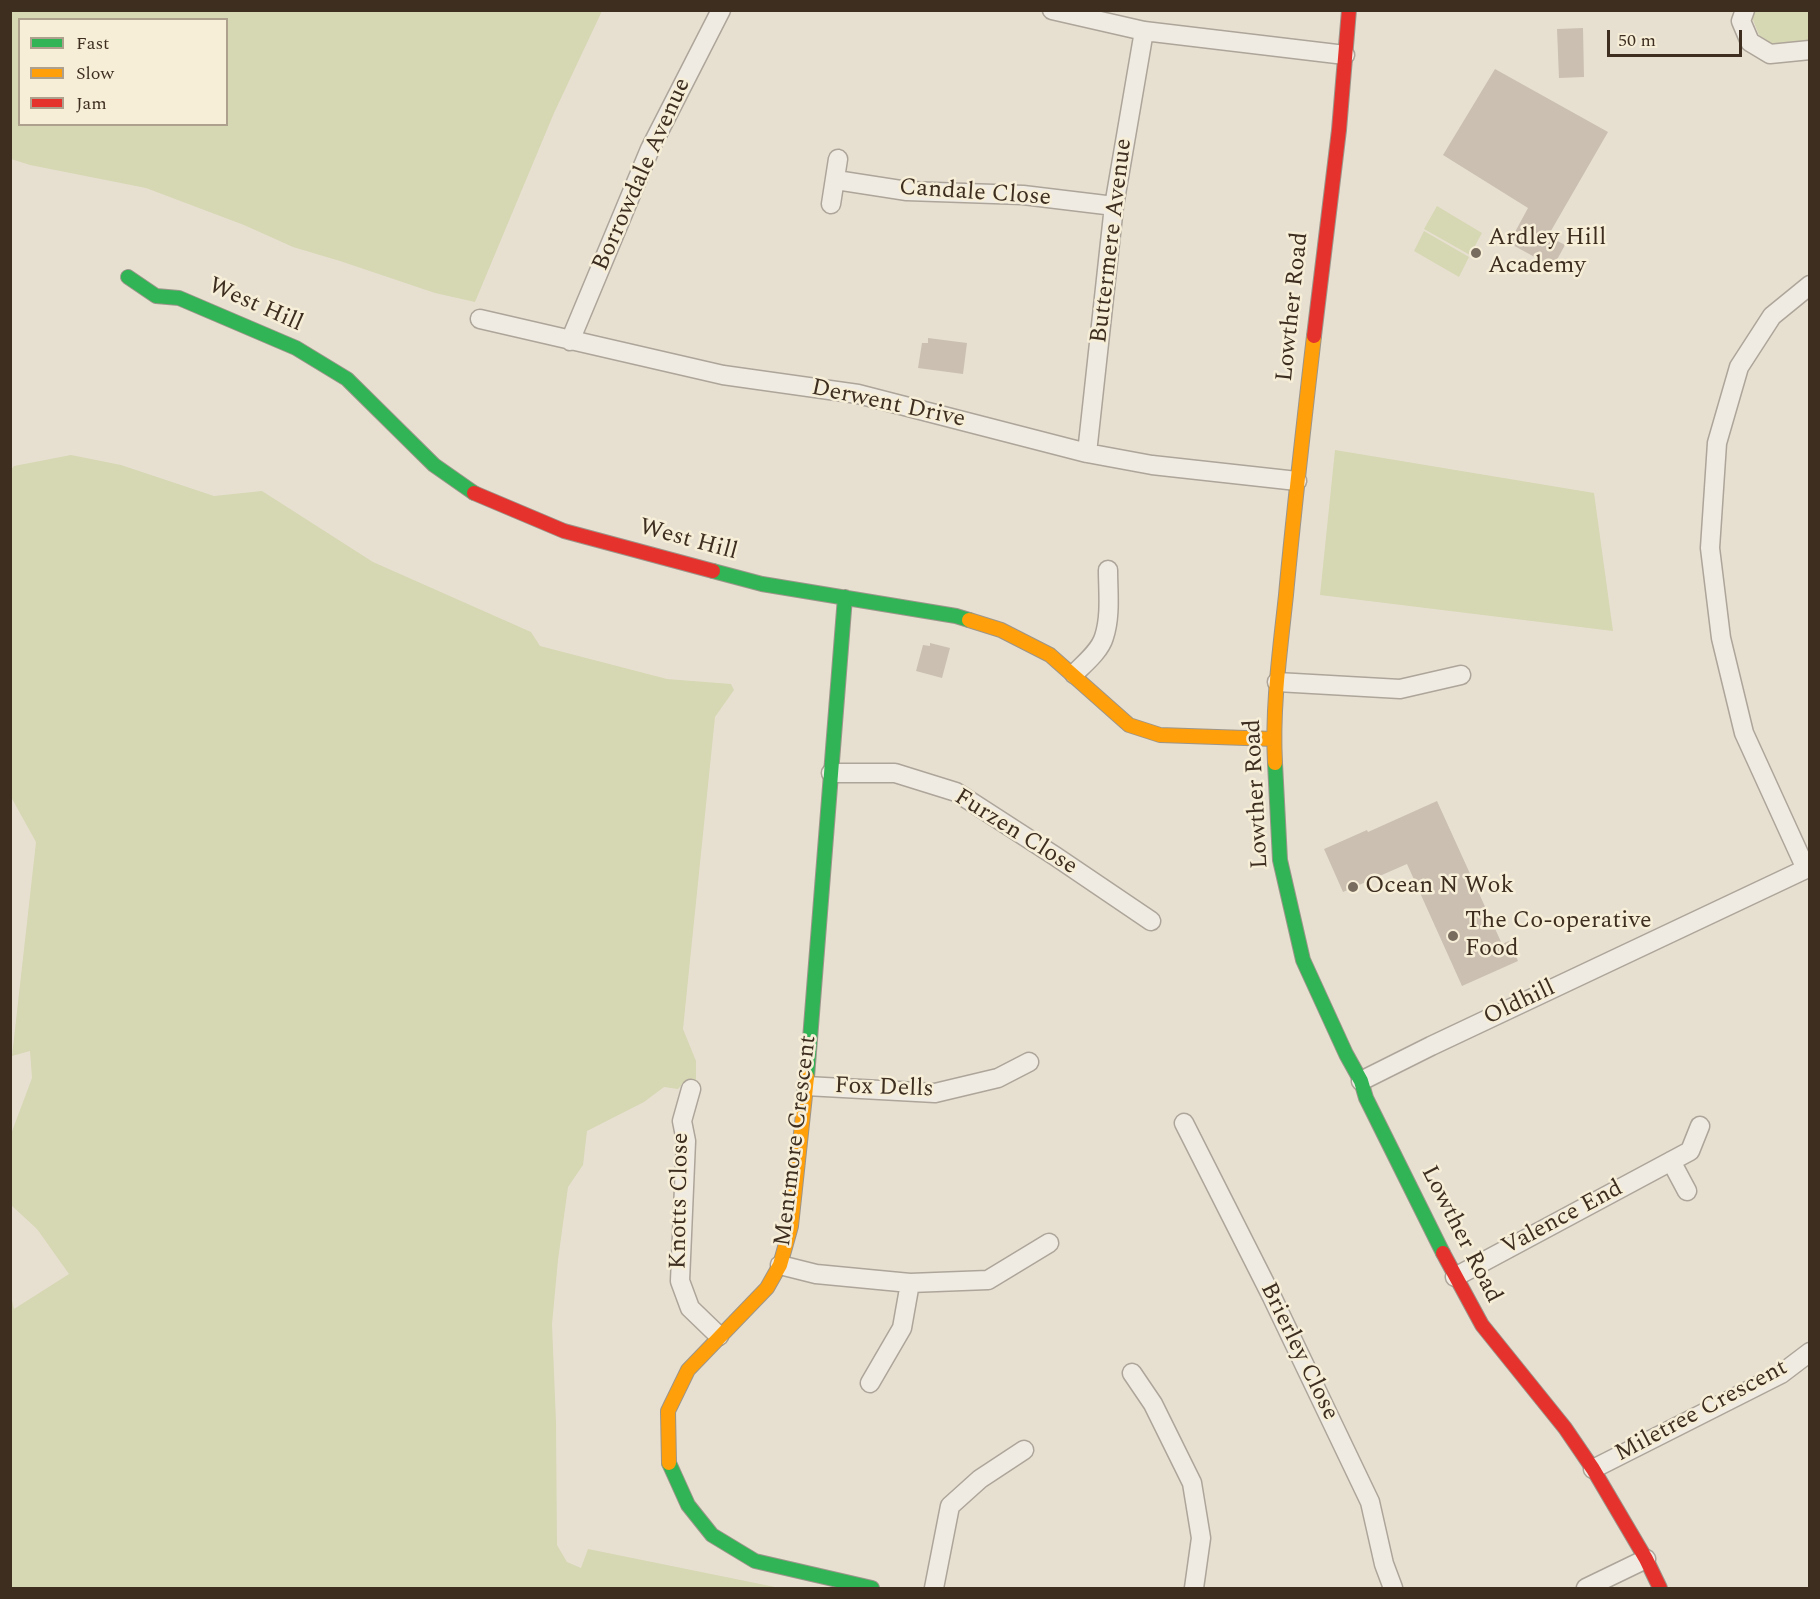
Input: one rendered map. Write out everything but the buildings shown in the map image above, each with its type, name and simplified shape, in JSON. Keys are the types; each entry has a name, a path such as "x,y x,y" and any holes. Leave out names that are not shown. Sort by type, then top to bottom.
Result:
{"street":[{"name":"Borrowdale Avenue","path":"570,341 650,149 721,10"},
{"path":"1052,10 1144,31 1345,56"},
{"name":"Lowther Road","path":"1349,10 1339,130 1277,682 1274,739 1280,860 1303,960 1346,1054 1361,1081 1366,1098 1455,1277 1482,1325 1565,1428 1593,1469 1646,1559 1660,1588"},
{"path":"1745,10 1741,21 1750,42 1770,54 1809,50"},
{"name":"Buttermere Avenue","path":"1087,453 1114,206 1144,31"},
{"path":"831,204 838,159"},
{"name":"Candale Close","path":"836,180 907,190 1023,195 1114,206"},
{"name":"West Hill","path":"128,277 156,296 179,298 296,348 346,379 434,465 477,495 564,531 762,584 956,616 1001,630 1050,655 1129,725 1160,735 1274,739"},
{"path":"1808,868 1744,733 1721,638 1710,548 1718,443 1739,367 1772,316 1809,285"},
{"name":"Derwent Drive","path":"480,319 723,375 858,394 1087,453 1152,465 1298,481"},
{"path":"1074,674 1104,639 1108,612 1108,570"},
{"name":"Mentmore Crescent","path":"844,597 806,1086 791,1226 780,1264 767,1288 688,1370 668,1411 668,1461 688,1505 712,1535 755,1561 872,1588"},
{"path":"1277,682 1400,689 1461,675"},
{"name":"Furzen Close","path":"831,773 895,773 956,792 1151,921"},
{"name":"Oldhill","path":"1361,1081 1808,868"},
{"name":"Fox Dells","path":"806,1086 935,1093 998,1078 1029,1062"},
{"name":"Knotts Close","path":"691,1089 682,1121 686,1141 680,1281 690,1308 719,1336"},
{"name":"Brierley Close","path":"1184,1123 1272,1298 1370,1502 1384,1564 1393,1588"},
{"name":"Valence End","path":"1455,1277 1690,1151 1700,1126"},
{"path":"1671,1161 1687,1191"},
{"path":"780,1264 816,1274 910,1283 988,1280 1049,1243"},
{"path":"870,1383 902,1328 910,1283"},
{"name":"Miletree Crescent","path":"1593,1469 1781,1374 1809,1352"},
{"path":"1132,1373 1153,1404 1192,1483 1201,1538 1194,1588"},
{"path":"934,1588 950,1506 980,1479 1024,1450"},
{"path":"1586,1588 1646,1559"}],"green space":[{"path":"11,10 602,11 554,113 475,302 435,293 293,247 244,225 146,188 30,165 11,159"},
{"path":"1753,11 1809,11 1809,42 1774,45 1759,35 1751,15"},
{"path":"1437,206 1482,233 1470,255 1424,229"},
{"path":"1424,231 1469,257 1459,277 1414,251"},
{"path":"1335,450 1594,493 1613,631 1320,595"},
{"path":"71,455 121,465 214,496 262,491 373,562 531,632 540,646 667,679 731,684 734,690 715,717 683,1029 696,1061 696,1080 687,1079 678,1089 664,1087 644,1102 587,1131 583,1165 568,1187 552,1324 557,1545 567,1562 581,1568 588,1549 780,1588 11,1588 11,1296 14,1309 69,1274 37,1229 11,1205 11,1134 32,1078 30,1051 12,1056 36,842 11,797 11,470 14,466"}],"traffic: fast":[{"path":"128,277 156,296 179,298 296,348 347,379 434,465 474,493"},
{"path":"713,571 762,584 969,620"},
{"path":"807,1077 845,597"},
{"path":"1275,763 1280,860 1303,960 1346,1054 1361,1081 1366,1098 1443,1253"},
{"path":"669,1463 688,1505 712,1535 755,1561 872,1588"}],"traffic: slow":[{"path":"1275,763 1277,679 1314,336"},
{"path":"969,620 1001,630 1050,655 1129,725 1160,735 1274,739"},
{"path":"669,1463 668,1411 688,1370 767,1288 780,1265 791,1226 807,1077"}],"traffic: jam":[{"path":"1314,336 1339,130 1349,10"},
{"path":"474,493 564,531 713,571"},
{"path":"1443,1253 1482,1325 1565,1428 1593,1469 1646,1559 1660,1588"}],"place":[{"name":"Ardley Hill Academy","path":"1476,253"},
{"name":"Ocean N Wok","path":"1353,887"},
{"name":"The Co-operative Food","path":"1453,936"}]}
